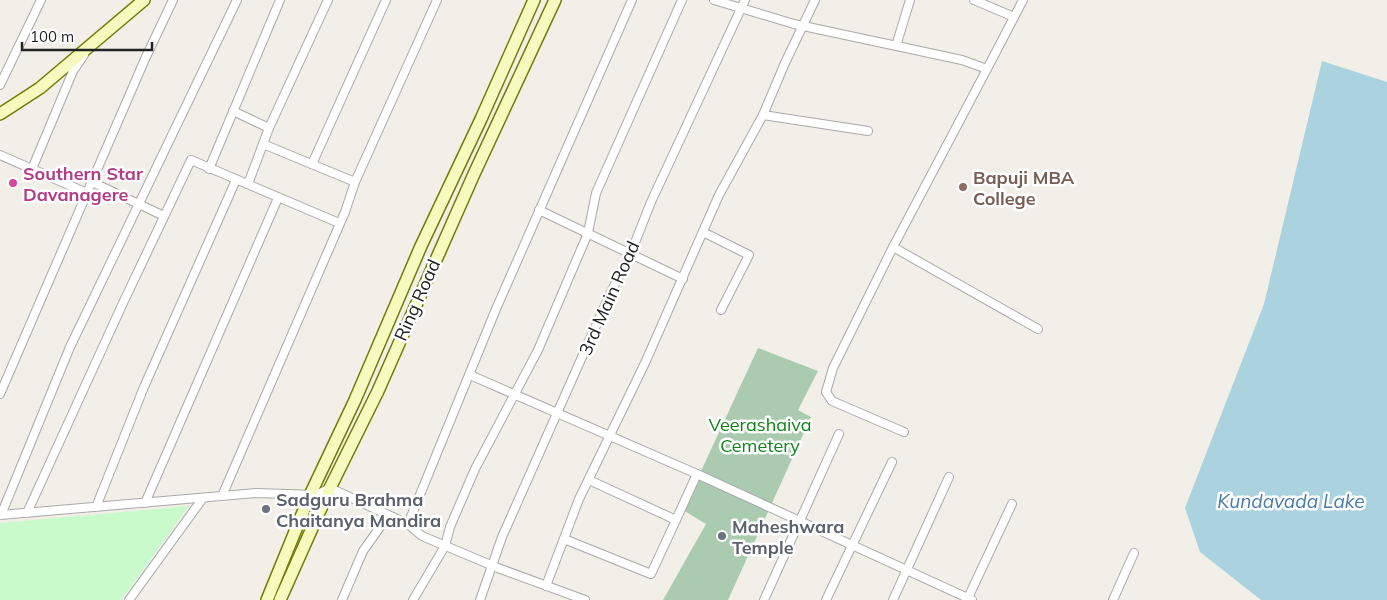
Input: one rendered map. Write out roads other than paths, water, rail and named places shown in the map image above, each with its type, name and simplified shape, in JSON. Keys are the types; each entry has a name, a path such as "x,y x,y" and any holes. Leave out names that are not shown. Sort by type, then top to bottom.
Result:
{"main road":[{"path":"0,114 40,88 144,0"},
{"name":"Ring Road","path":"267,600 310,495 355,400 421,246 481,120 534,0"},
{"name":"Ring Road","path":"280,600 330,488 370,409 474,174 555,0"}],"street":[{"path":"0,85 41,0"},
{"path":"0,394 145,59 173,0"},
{"path":"237,0 70,347 0,515 257,493 316,495 330,488 408,524 422,536 493,566 585,600"},
{"path":"209,169 280,0"},
{"path":"248,184 269,128 328,0"},
{"path":"312,164 386,0"},
{"path":"222,496 355,182 437,0"},
{"path":"408,524 496,309 632,0"},
{"path":"413,600 445,546 450,527 475,469 538,350 588,233 596,194 682,0"},
{"path":"714,0 802,26 962,60 987,69"},
{"name":"3rd Main Road","path":"480,600 502,537 610,294 630,254 651,202 745,0"},
{"path":"546,586 589,480 683,279 719,195 764,115 815,0"},
{"path":"896,46 910,0"},
{"path":"974,0 1014,17"},
{"path":"904,432 832,401 826,392 833,368 893,247 1023,0"},
{"path":"32,169 73,70 93,42"},
{"path":"233,111 269,128"},
{"path":"764,115 868,131"},
{"path":"263,144 355,182"},
{"path":"0,155 87,194"},
{"path":"27,513 164,216 192,160 209,169 339,223"},
{"path":"96,507 144,387 236,180"},
{"path":"92,182 164,216"},
{"path":"145,503 278,198"},
{"path":"539,210 683,279"},
{"path":"703,232 749,255 721,310"},
{"path":"893,247 1038,329"},
{"path":"470,375 697,474 969,599 1012,504"},
{"path":"764,600 839,434"},
{"path":"826,600 892,462"},
{"path":"564,539 651,574 697,474"},
{"path":"893,600 949,477"},
{"path":"589,480 676,520"},
{"path":"129,600 203,498"},
{"path":"342,600 363,551 388,516"},
{"path":"1114,600 1134,553"}],"water":[{"name":"Kundavada Lake","path":"1322,61 1387,82 1387,600 1261,600 1200,552 1185,508 1264,304"}],"place":[{"name":"Southern Star Davanagere","path":"13,183"},
{"name":"Bapuji MBA College","path":"963,187"},
{"name":"Sadguru Brahma Chaitanya Mandira","path":"266,509"},
{"name":"Maheshwara Temple","path":"722,536"}],"park label":[{"name":"Veerashaiva Cemetery","path":"760,434"}]}
